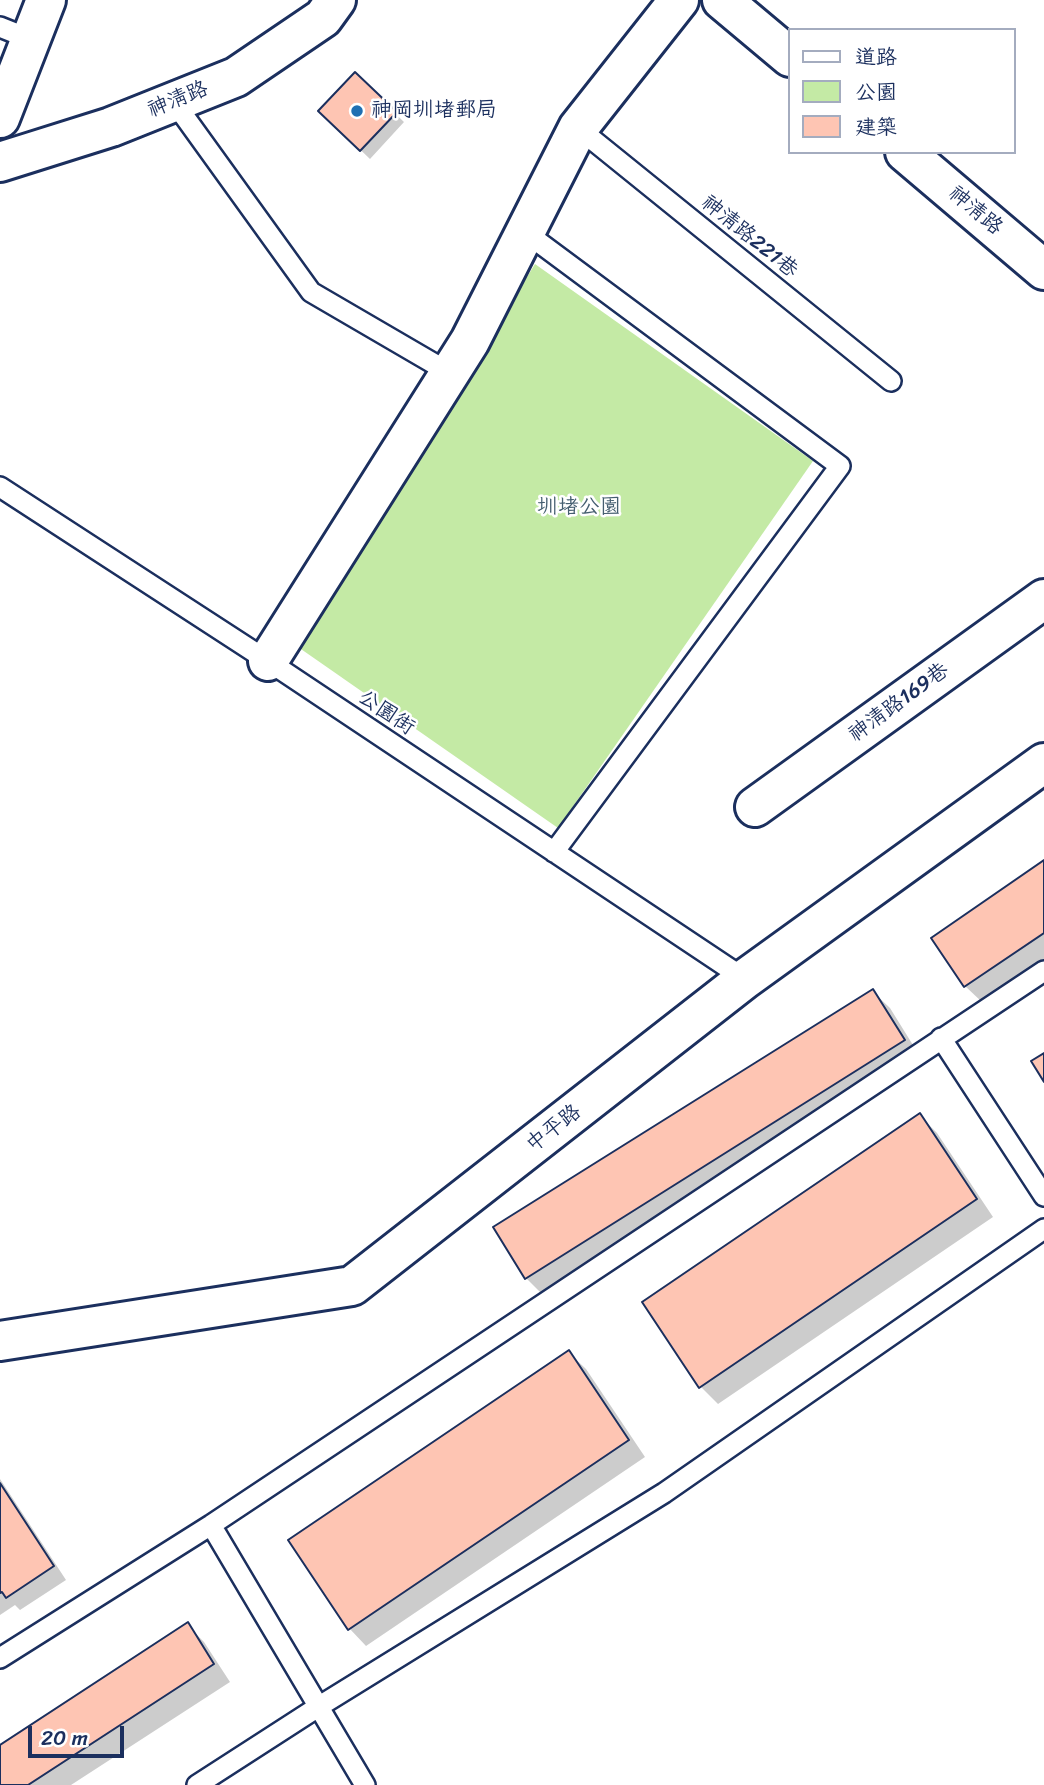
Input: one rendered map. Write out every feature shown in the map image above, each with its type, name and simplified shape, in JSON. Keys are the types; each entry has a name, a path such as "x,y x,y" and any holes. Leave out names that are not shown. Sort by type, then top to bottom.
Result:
{"street":[{"path":"0,118 15,33 46,0"},
{"name":"神清路","path":"0,162 111,127 236,77 323,18 336,0"},
{"path":"268,661 470,341 578,128 679,0"},
{"path":"722,0 788,55"},
{"name":"神清路","path":"907,154 1044,270"},
{"name":"神清路169巷","path":"755,807 1044,599"},
{"name":"中平路","path":"0,1340 352,1286 745,979 1044,763"}],"lane":[{"path":"174,102 311,292 450,373"},
{"name":"神清路221巷","path":"578,128 891,381"},
{"path":"525,232 840,466 554,852"},
{"name":"公園街","path":"0,487 268,661 745,979"},
{"path":"0,1658 211,1525 1044,971"},
{"path":"941,1038 1044,1196"},
{"path":"197,1785 664,1493 1044,1229"},
{"path":"211,1525 365,1785"}],"green space":[{"name":"圳堵公園","path":"535,264 813,461 558,828 298,647"}],"building":[{"name":"神岡圳堵郵局","path":"355,72 397,112 360,151 318,111"},
{"path":"1044,860 1044,933 964,987 931,938"},
{"path":"873,989 905,1040 525,1279 493,1227"},
{"path":"1044,1053 1044,1082 1031,1061"},
{"path":"920,1113 977,1199 699,1388 642,1302"},
{"path":"569,1350 629,1440 348,1630 288,1540"},
{"path":"0,1483 54,1566 6,1598 0,1593"},
{"path":"188,1622 214,1664 28,1785 0,1785 0,1745"}],"place":[{"name":"神岡圳堵郵局","path":"357,111"}]}
